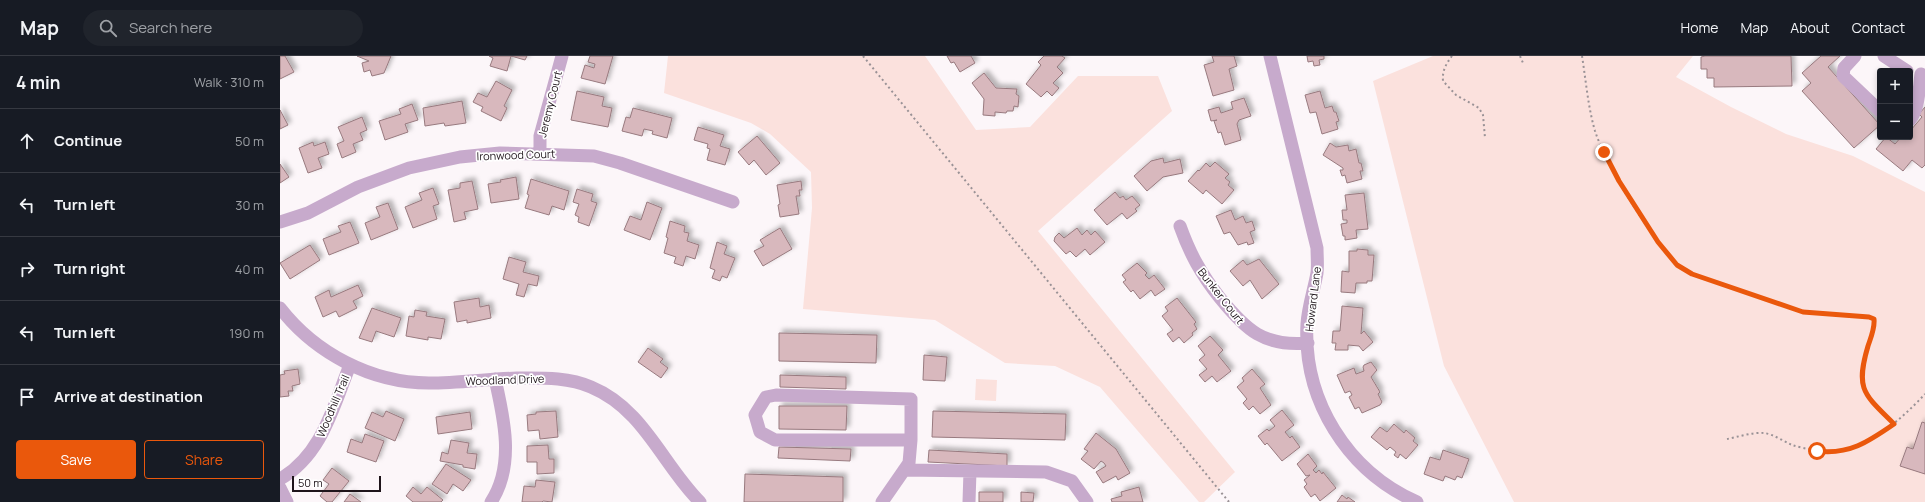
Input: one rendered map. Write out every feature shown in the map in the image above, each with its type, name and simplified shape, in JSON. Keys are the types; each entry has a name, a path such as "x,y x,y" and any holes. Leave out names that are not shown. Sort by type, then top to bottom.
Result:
{"street":[{"name":"Jeremy Court","path":"540,153 540,136 544,118 562,56"},
{"name":"Howard Lane","path":"1270,56 1317,248 1317,271 1307,323 1313,381 1322,409 1337,436 1355,459 1376,479 1401,495 1417,502"},
{"path":"1855,56 1844,68 1844,76 1877,108"},
{"path":"1884,56 1916,72 1916,108 1913,114"},
{"name":"Ironwood Court","path":"280,222 308,213 358,187 409,168 460,157 500,153 540,153 594,156 620,163 733,202"},
{"name":"Bunker Court","path":"1180,226 1189,252 1203,276 1234,316 1246,328 1261,337 1276,342 1294,345 1308,344"},
{"name":"Woodland Drive","path":"280,308 292,323 314,344 350,365 397,380 428,383 495,379 566,380 591,387 632,414 686,488 700,502"},
{"name":"Woodhill Trail","path":"280,479 300,464 314,448 324,430 350,365"},
{"path":"491,502 495,496 502,476 506,455 505,434 495,379"},
{"path":"882,502 909,464 911,440 911,399 776,395 766,397 755,415 760,432 775,440 911,440"},
{"path":"904,470 1046,472 1072,481 1087,502"},
{"path":"969,502 970,471"},
{"path":"280,488 287,502"}],"path":[{"path":"863,56 1229,502"},
{"path":"1452,56 1444,70 1443,81 1456,95 1479,108 1483,115 1485,138"},
{"path":"1520,56 1523,63"},
{"path":"1582,56 1588,101 1595,130 1604,152 1619,181 1667,254 1677,265 1692,274 1803,312 1869,317 1874,319 1874,326 1865,358 1862,380 1863,390 1868,399 1894,424"},
{"path":"1727,439 1764,433 1794,445 1834,453 1849,450 1894,424 1925,394"}],"shaded area":[{"path":"668,56 925,56 976,130 1030,127 1078,76 1158,76 1172,111 1038,231 1235,472 1204,502 1199,502 1100,387 1055,366 1005,363 935,320 803,309 812,208 811,172 770,134 751,123 664,93"},
{"path":"1433,56 1693,56 1676,77 1731,107 1786,134 1853,156 1925,192 1925,502 1514,502 1444,366 1373,81"},
{"path":"976,379 997,380 996,401 975,400"}],"building":[{"path":"280,56 285,56 294,72 280,79"},
{"path":"357,56 391,56 384,73 372,76 370,70 364,72 362,63 369,61"},
{"path":"489,56 511,56 507,71 490,66 493,58"},
{"path":"511,56 527,56 525,60"},
{"path":"590,56 613,56 605,84 581,78 585,65 594,68 595,64 588,62"},
{"path":"947,56 971,56 975,63 960,72 954,62 951,63"},
{"path":"1044,56 1062,56 1065,58 1057,67 1063,73 1053,83 1059,88 1052,96 1047,91 1041,97 1026,84 1041,65 1038,62"},
{"path":"1212,56 1234,56 1237,66 1229,69 1234,90 1213,96 1204,65 1214,62"},
{"path":"1307,56 1324,56 1324,59 1319,60 1320,65 1314,66 1313,61 1308,62"},
{"path":"1791,56 1792,86 1714,87 1714,78 1707,78 1707,69 1701,69 1701,57"},
{"path":"1821,56 1840,56 1828,67 1877,122 1877,128 1854,148 1802,91 1811,83 1802,73"},
{"path":"984,73 996,88 1017,89 1016,94 1019,96 1018,107 1014,106 1013,111 1007,111 1006,113 995,112 995,116 983,115 984,99 972,83"},
{"path":"496,81 512,90 504,106 507,108 501,121 481,111 483,107 473,102 478,93 487,97"},
{"path":"577,91 604,97 602,106 612,108 608,127 571,120"},
{"path":"1320,91 1325,108 1332,106 1339,121 1336,122 1338,129 1322,134 1316,112 1310,113 1305,95"},
{"path":"1244,98 1251,116 1239,120 1237,124 1241,140 1225,145 1221,132 1218,133 1214,121 1217,120 1211,121 1208,110 1219,107 1221,113 1233,109 1231,102"},
{"path":"462,101 466,123 445,126 444,123 425,126 423,108"},
{"path":"412,104 418,120 405,124 408,132 385,140 379,121 401,114 399,109"},
{"path":"1925,107 1925,165 1922,168 1912,160 1903,171 1876,149 1884,140 1890,140 1895,144 1898,140 1913,140 1913,128 1922,117 1919,114"},
{"path":"633,108 672,118 667,138 652,134 653,131 644,129 642,136 622,131 626,117 630,118"},
{"path":"280,110 288,125 280,129"},
{"path":"362,117 367,130 360,133 363,140 353,144 356,152 342,158 337,144 344,141 338,127"},
{"path":"698,127 724,135 720,146 730,149 725,165 707,160 710,149 707,148 708,144 694,140"},
{"path":"757,136 780,163 766,175 754,160 749,165 738,152"},
{"path":"313,142 314,146 325,142 329,154 318,158 322,168 308,173 299,148"},
{"path":"1330,143 1336,147 1348,145 1349,151 1356,149 1359,163 1361,163 1363,171 1360,171 1362,179 1347,183 1345,175 1342,176 1340,170 1343,170 1343,168 1323,155"},
{"path":"1163,158 1164,163 1180,159 1183,173 1163,177 1147,191 1134,176 1151,161"},
{"path":"1215,162 1229,174 1225,178 1230,182 1228,185 1234,190 1222,204 1206,190 1203,194 1188,181 1206,163 1210,167"},
{"path":"280,164 289,177 280,183"},
{"path":"516,177 519,199 491,203 488,184 501,182 500,180"},
{"path":"531,179 569,191 564,210 552,206 549,215 525,208 529,195 527,194"},
{"path":"472,181 478,209 464,212 466,219 454,222 448,190 460,188 460,183"},
{"path":"801,181 802,190 799,190 800,196 796,196 799,214 780,217 778,205 780,204 777,185"},
{"path":"433,188 439,204 433,206 437,219 413,228 405,207 422,200 419,193"},
{"path":"577,189 593,194 591,201 597,203 589,226 578,222 579,217 575,215 579,204 573,202"},
{"path":"1115,192 1120,198 1123,196 1126,200 1132,196 1140,205 1135,209 1137,211 1127,219 1122,213 1107,225 1094,210"},
{"path":"1364,193 1368,229 1356,230 1357,238 1345,240 1341,224 1347,223 1347,220 1343,220 1342,210 1347,210 1345,195"},
{"path":"647,202 662,208 650,240 624,230 630,216 641,220"},
{"path":"388,203 398,229 371,240 365,223 380,217 376,207"},
{"path":"1231,210 1235,220 1243,216 1246,223 1252,221 1255,230 1250,232 1254,243 1248,245 1247,242 1238,245 1230,232 1224,234 1216,216"},
{"path":"670,221 685,226 684,232 689,233 687,241 699,245 695,259 686,256 683,266 674,263 676,257 664,253"},
{"path":"350,222 359,243 329,255 323,239 341,232 338,226"},
{"path":"780,228 792,249 763,266 754,251 764,246 760,240"},
{"path":"1077,228 1082,235 1087,230 1091,235 1095,231 1105,242 1090,255 1085,249 1076,257 1070,251 1066,254 1054,241 1055,237 1059,233 1064,238"},
{"path":"717,242 727,246 724,254 735,258 727,278 722,276 720,281 712,278 715,270 710,268"},
{"path":"310,245 320,260 290,279 280,263"},
{"path":"1357,249 1368,250 1368,255 1374,255 1372,281 1367,281 1367,283 1356,283 1355,293 1341,292 1342,271 1349,272 1349,251 1357,251"},
{"path":"509,257 526,262 523,272 539,276 537,286 528,284 524,297 516,295 519,284 503,279"},
{"path":"1259,259 1279,284 1262,299 1250,280 1243,286 1230,271 1243,260 1247,265"},
{"path":"1137,263 1147,273 1145,275 1149,279 1154,275 1165,289 1155,296 1151,290 1140,299 1133,290 1131,292 1123,282 1126,280 1122,275"},
{"path":"358,285 363,296 353,301 357,308 339,317 336,311 323,317 315,297 329,290 331,297"},
{"path":"479,298 480,307 489,305 491,318 467,323 467,320 457,322 454,302"},
{"path":"1177,298 1196,322 1194,324 1197,329 1184,343 1179,337 1173,342 1167,334 1173,330 1162,316 1168,311 1165,307"},
{"path":"1342,306 1363,308 1361,334 1364,331 1373,342 1363,351 1359,346 1348,345 1348,350 1335,350 1336,343 1332,343 1333,331 1340,331"},
{"path":"372,308 401,318 394,337 376,331 372,342 359,338"},
{"path":"415,310 427,312 426,316 445,319 441,339 428,337 428,340 406,336 409,316 414,317"},
{"path":"779,333 877,335 876,363 779,361"},
{"path":"1210,336 1223,350 1218,355 1231,371 1217,382 1212,376 1205,382 1199,375 1207,369 1199,360 1205,355 1198,346"},
{"path":"648,348 663,359 660,362 668,368 661,378 638,362"},
{"path":"924,355 947,357 945,381 923,380"},
{"path":"1371,362 1377,370 1371,377 1380,392 1378,394 1382,402 1380,405 1362,413 1359,407 1355,409 1349,397 1352,395 1350,391 1345,393 1337,375 1354,368 1356,374 1364,371 1364,365"},
{"path":"298,369 300,384 292,386 293,391 288,391 289,396 280,397 280,375 285,374 284,371"},
{"path":"1252,369 1265,384 1260,388 1271,405 1260,414 1253,406 1249,410 1243,403 1247,399 1237,387 1244,381 1242,378"},
{"path":"780,375 846,377 846,389 780,387"},
{"path":"779,406 847,406 846,430 779,429"},
{"path":"1282,410 1294,425 1285,432 1290,438 1292,436 1300,447 1282,461 1267,443 1265,445 1258,436 1267,429 1269,431 1275,426 1270,420"},
{"path":"386,411 404,419 395,441 365,428 372,412 383,417"},
{"path":"556,411 558,437 540,439 539,430 528,431 527,415 536,414 536,412"},
{"path":"933,411 1066,414 1065,440 932,437"},
{"path":"470,412 472,429 438,434 436,417"},
{"path":"1922,422 1925,423 1925,474 1900,466 1907,447 1913,449"},
{"path":"1394,424 1404,433 1406,430 1415,438 1413,441 1418,445 1406,459 1400,454 1398,458 1394,455 1396,452 1390,447 1387,450 1371,437 1380,427 1387,432"},
{"path":"1096,433 1116,449 1130,473 1118,480 1116,476 1103,483 1096,472 1106,466 1104,463 1101,461 1094,469 1081,459 1088,451 1084,449"},
{"path":"365,434 384,441 376,462 347,452 351,439 362,443"},
{"path":"451,440 469,443 467,453 477,454 475,469 463,467 463,465 440,461 442,452 448,454"},
{"path":"548,445 549,459 554,459 554,473 537,474 537,462 527,462 527,446"},
{"path":"779,447 851,449 850,461 778,458"},
{"path":"929,450 1007,454 1007,466 928,462"},
{"path":"1443,450 1469,459 1462,478 1457,476 1455,480 1445,476 1443,481 1424,474 1430,457 1440,460"},
{"path":"1308,454 1317,466 1313,470 1316,473 1319,470 1322,474 1323,472 1336,488 1320,501 1315,494 1311,497 1304,487 1307,484 1304,480 1310,475 1306,476 1297,464"},
{"path":"446,464 471,480 463,491 453,484 447,494 432,484"},
{"path":"332,468 349,481 332,502 327,502 320,496 329,484 323,480"},
{"path":"745,474 843,477 843,502 744,502"},
{"path":"536,480 555,482 552,502 522,502 524,486 535,487"},
{"path":"413,487 421,494 427,487 443,500 441,502 413,502 406,496"},
{"path":"1139,487 1143,502 1112,502 1111,499 1122,496 1121,492"},
{"path":"979,492 1003,492 1003,502 979,502"},
{"path":"1021,492 1034,493 1033,502 1021,502"},
{"path":"350,494 361,502 344,502"},
{"path":"1342,495 1347,499 1348,497 1355,502 1337,502"}],"route":[{"path":"1604,152 1619,181 1658,242 1677,265 1692,274 1803,312 1869,317 1874,319 1874,326 1865,358 1862,380 1863,390 1868,399 1894,424 1849,450 1834,453 1817,451"}]}
